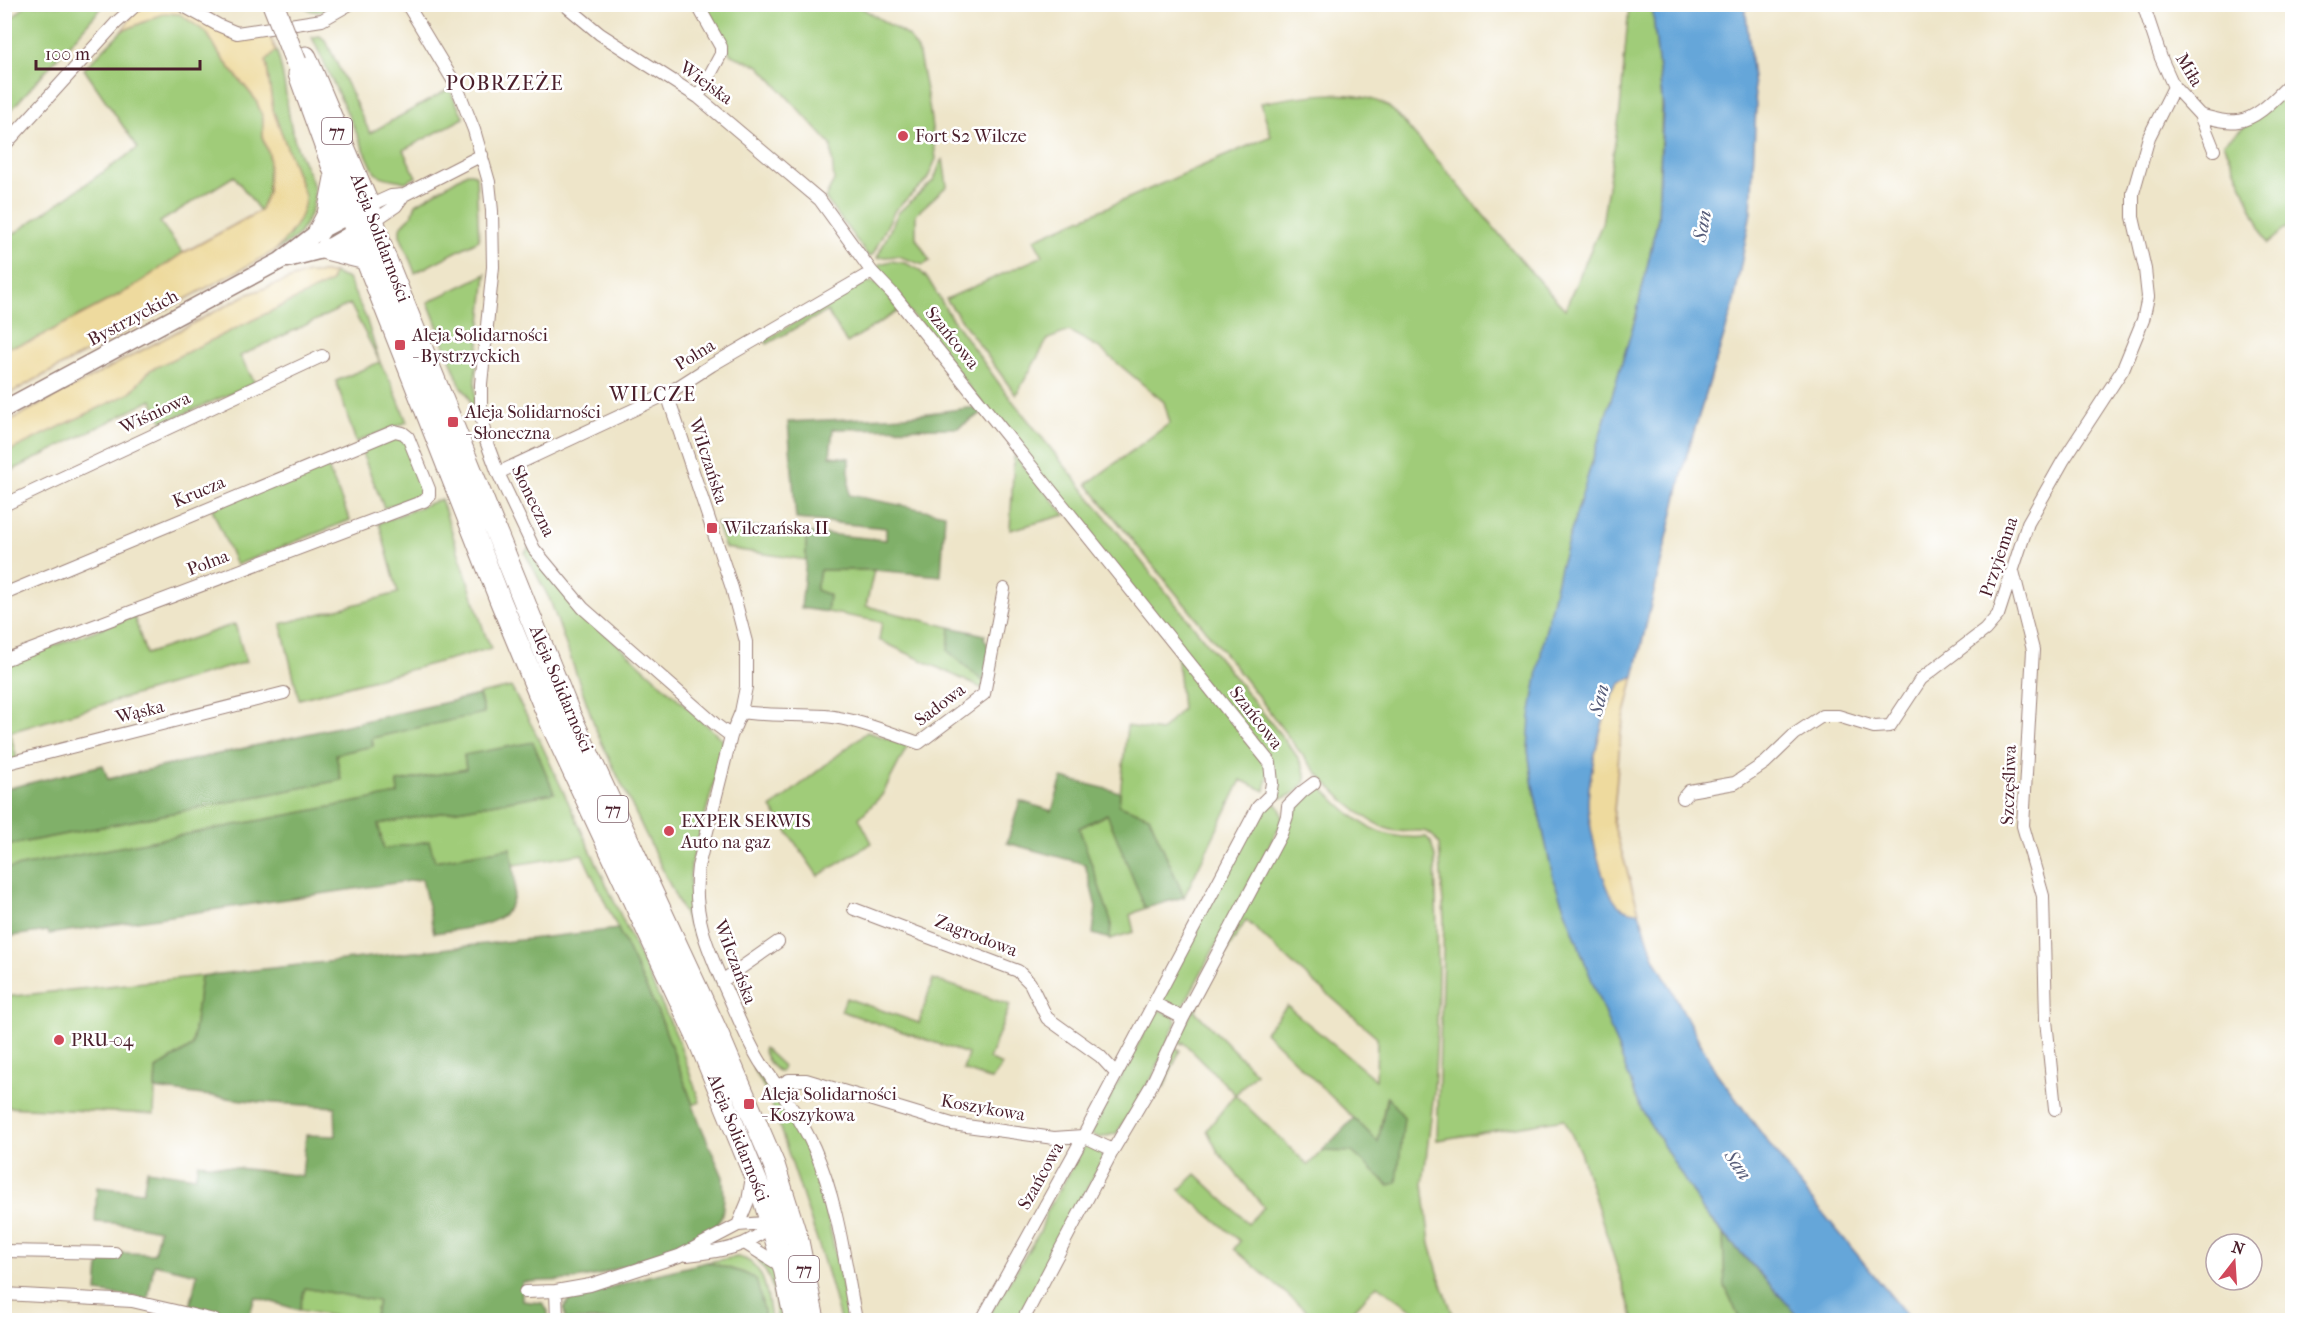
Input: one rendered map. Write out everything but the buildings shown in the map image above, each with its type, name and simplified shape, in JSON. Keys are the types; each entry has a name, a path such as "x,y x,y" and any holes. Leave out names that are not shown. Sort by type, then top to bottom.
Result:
{"highway":[{"name":"77","path":"273,4 301,59"},
{"name":"77","path":"285,4 301,59"},
{"name":"Aleja Solidarności","path":"301,59 335,178 362,218 366,259 501,602 554,728 699,1041 752,1173 763,1197 782,1221 814,1320"},
{"name":"Aleja Solidarności","path":"301,59 362,218 570,715 727,1054 774,1165 782,1221 784,1268 795,1320"},
{"path":"335,178 322,240 366,259"}],"street":[{"path":"4,146 116,23 137,4"},
{"path":"180,4 218,26 237,33 322,20 350,4"},
{"name":"Słoneczna","path":"407,4 457,87 474,130 489,182 494,240 493,267 481,384 486,441 498,473 534,549 584,608 731,736"},
{"name":"Wiejska","path":"564,4 600,34 698,97 820,200"},
{"path":"697,4 721,47 721,54 698,97"},
{"name":"Miła","path":"2144,5 2161,58 2174,87 2200,115 2214,150"},
{"path":"2200,115 2219,120 2239,121 2254,114 2292,82"},
{"name":"Przyjemna","path":"1683,798 1689,792 1735,783 1765,763 1795,734 1822,716 1838,716 1874,727 1890,726 1921,679 1984,630 1998,615 2020,541 2028,523 2063,461 2123,369 2143,320 2148,297 2145,269 2133,217 2133,193 2149,137 2174,87"},
{"path":"362,218 396,206 404,195 482,155"},
{"name":"Szańcowa","path":"820,200 872,272 893,294 1270,763 1272,783 1270,795 1258,807 982,1320"},
{"name":"Bystrzyckich","path":"4,409 362,218"},
{"name":"Polna","path":"498,473 667,394 712,365 872,272"},
{"name":"Wiśniowa","path":"4,505 322,356"},
{"name":"WiIczańska","path":"667,394 741,620 746,642 747,663 741,712 731,736 698,867 695,886 696,906 707,947 747,1040 804,1128 824,1173 834,1209 856,1320"},
{"name":"Krucza","path":"4,594 395,431 408,437 429,489 429,496 424,501"},
{"name":"Polna","path":"4,660 424,501"},
{"name":"Szczęśliwa","path":"2013,570 2033,650 2023,826 2043,896 2046,1020 2055,1109"},
{"name":"Sadowa","path":"741,712 762,715 826,716 919,743 984,694 1004,589"},
{"name":"Wąska","path":"4,764 284,693"},
{"path":"1023,1320 1113,1150 1151,1086 1183,1018 1281,834 1288,806 1314,783"},
{"path":"1270,795 1288,806"},
{"name":"Zagrodowa","path":"854,909 1018,971 1030,983 1047,1018 1100,1056 1117,1072"},
{"path":"722,981 778,942"},
{"path":"1154,1003 1183,1018"},
{"name":"Koszykowa","path":"778,1086 789,1080 806,1080 952,1124 1054,1138 1083,1136 1113,1150"},
{"path":"738,1225 748,1201 752,1173"},
{"path":"525,1292 555,1291 590,1285 680,1256 738,1225 782,1221"},
{"path":"680,1256 746,1244 782,1221"},
{"path":"746,1244 784,1268"},
{"path":"4,1251 114,1253"},
{"path":"555,1291 557,1320"},
{"path":"4,1294 132,1301 214,1320"}],"green space":[{"path":"26,5 104,5 5,117 5,25"},
{"path":"303,5 338,5 325,11 316,11"},
{"path":"703,5 857,5 908,36 918,50 929,105 936,159 927,180 895,210 873,254 869,257 825,198 834,181 831,145 759,66 731,55"},
{"path":"1629,5 1652,5 1662,102 1658,218 1636,316 1560,568 1543,642 1528,750 1533,786 1554,881 1641,1109 1704,1212 1723,1234 1725,1286 1740,1320 1634,1320 1580,1152 1564,1119 1437,1140 1444,920 1439,844 1429,833 1391,830 1368,819 1333,790 1306,760 1257,694 1087,484 1170,423 1164,402 1098,347 1069,331 1048,339 1016,395 946,299 1043,256 1034,239 1271,136 1261,103 1325,94 1342,94 1373,100 1396,113 1528,269 1565,309 1602,224 1620,111"},
{"path":"165,13 180,14 207,33 222,58 256,100 263,118 263,139 269,154 268,192 260,211 234,176 160,222 183,253 130,289 32,341 5,348 5,240 138,148 84,69 122,31"},
{"path":"320,36 326,41 370,133 449,89 464,118 403,150 416,177 405,182 382,177 375,173 312,37"},
{"path":"276,50 283,74 294,138 314,191 311,212 301,231 293,240 275,251 291,233 305,196 273,110 266,61"},
{"path":"2292,88 2292,223 2267,244 2224,143"},
{"path":"943,159 947,186 916,214 916,238 930,261 923,265 898,256 877,258 898,213 934,180"},
{"path":"467,173 476,176 479,240 415,273 400,235 400,228 412,215 416,204"},
{"path":"891,261 905,263 918,269 928,279 950,316 1003,389 1292,749 1301,764 1305,777 1304,783 1294,793 1284,798 1278,797 1275,791 1275,773 878,272 877,268 880,264"},
{"path":"333,273 348,279 366,318 379,360 350,304 240,356 255,383 163,423 152,400 5,474 4,453 130,393 150,370 331,282"},
{"path":"486,274 475,381 475,415 468,395 461,387 428,302"},
{"path":"864,283 877,283 900,310 847,343 827,311 767,344 765,340"},
{"path":"380,362 392,384 407,422 356,442 336,381"},
{"path":"976,407 982,413 958,428 833,429 830,456 849,458 849,495 945,514 941,576 874,570 820,570 816,590 829,595 827,612 801,608 806,560 806,532 886,540 886,528 796,519 788,422 905,416"},
{"path":"394,437 405,440 424,492 422,495 384,508 360,448"},
{"path":"1014,455 1065,515 1010,530"},
{"path":"326,463 350,520 236,565 212,509"},
{"path":"441,499 486,637 492,648 299,699 281,624 398,593 379,523"},
{"path":"716,523 806,532 806,560 725,548"},
{"path":"529,547 557,586 578,608 723,740 724,747 691,865 690,883 695,926 717,983 598,735 550,600 525,553"},
{"path":"820,570 874,570 866,606 950,627 948,651 984,682 983,689 879,640 882,622 827,612 829,595 816,591"},
{"path":"134,616 146,654 235,624 246,662 10,732 17,759 5,762 5,664"},
{"path":"950,627 985,635 984,638 990,649 984,682 948,651"},
{"path":"1177,653 1258,752 1268,770 1265,791 1241,780 1184,897 1149,816 1119,805 1127,726 1161,731 1182,709"},
{"path":"511,687 539,739 677,1037 700,1102 693,1105 661,1019 582,854 514,865 510,848 434,861 429,841 384,849 378,824 554,793 464,756 466,769 397,782 399,794 5,869 5,846 341,780 336,754 373,746 372,738 484,712 479,694"},
{"path":"479,695 484,713 372,738 373,746 336,754 341,780 5,846 5,789 103,765 108,779"},
{"path":"867,732 908,745 882,795 859,818 872,843 818,876 771,808"},
{"path":"533,742 554,793 378,824 384,849 429,841 435,861 510,848 514,892 510,906 502,916 491,922 475,927 434,933 422,879 49,934 48,931 5,937 5,869 398,794 397,782 466,769 464,755"},
{"path":"1062,778 1120,792 1119,805 1149,816 1184,897 1145,908 1107,814 1079,828 1111,921 1110,939 1093,934 1096,907 1085,864 1007,843 1020,801 1052,811"},
{"path":"1321,787 1356,818 1379,832 1393,836 1426,837 1431,842 1435,857 1437,1031 1434,1092 1423,1184 1430,1244 1455,1320 1449,1320 1439,1312 1434,1320 1428,1320 1377,1285 1344,1320 1317,1320 1234,1249 1240,1241 1179,1190 1196,1174 1248,1223 1264,1207 1218,1152 1207,1130 1235,1094 1183,1042 1182,1044 1177,1041 1303,796 1312,789","holes":["1246,920 1377,1037 1376,1080 1287,1006 1265,1032 1378,1142 1386,1098 1404,1117 1388,1185 1352,1151 1322,1151 1308,1165 1235,1095 1256,1073 1195,1011 1217,968"]},
{"path":"1269,801 1278,805 1283,820 1181,1010 1159,1003 1252,821"},
{"path":"1108,814 1145,908 1130,915 1134,932 1110,939 1111,921 1079,828"},
{"path":"618,929 661,1019 700,1124 723,1177 722,1215 716,1226 687,1244 598,1275 570,1280 522,1282 522,1301 542,1303 548,1311 548,1320 374,1320 378,1301 305,1288 299,1310 255,1297 248,1320 236,1320 190,1308 197,1274 154,1264 148,1299 97,1292 100,1252 154,1254 159,1230 127,1224 95,1222 97,1187 143,1192 147,1170 195,1177 198,1163 302,1176 306,1135 336,1136 335,1107 259,1102 155,1089 156,1069 192,1046 201,976"},
{"path":"201,976 192,1046 156,1069 154,1114 5,1107 5,997"},
{"path":"933,979 1010,1005 989,1059 1002,1065 992,1080 963,1070 968,1054 841,1011 846,998 919,1023"},
{"path":"1159,1010 1174,1016 1176,1022 1153,1076 1117,1133 1100,1138 1091,1134 1155,1012"},
{"path":"1175,1047 1180,1050 1164,1087 1159,1082"},
{"path":"764,1048 783,1066 781,1072 770,1063 763,1051"},
{"path":"757,1068 796,1126 819,1178 850,1320 840,1320 822,1256 777,1118 753,1069"},
{"path":"1387,1097 1404,1117 1397,1183 1389,1185 1352,1152 1322,1151 1354,1118 1378,1142"},
{"path":"1087,1142 1098,1147 1103,1159 1018,1320 986,1320 1041,1230 1046,1213"},
{"path":"1723,1234 1802,1320 1740,1320 1725,1286"},
{"path":"754,1255 774,1271 782,1292 788,1320 777,1320 772,1285"},
{"path":"737,1257 747,1260 760,1273 767,1291 771,1320 764,1320 764,1311 744,1273 707,1262"},
{"path":"707,1262 756,1279 764,1320 565,1320 564,1308 569,1300 649,1276"},
{"path":"305,1288 378,1301 374,1320 356,1320 299,1310"}],"sand":[{"path":"148,5 172,5 232,33 257,36 268,33 276,50 266,61 273,110 305,196 302,212 286,239 275,251 5,396 5,348 32,341 130,289 183,253 260,211 268,192 269,154 263,139 263,118 256,100 222,58 207,33 180,14 165,13 122,31 136,10"},
{"path":"307,273 333,273 331,282 150,370 130,393 5,453 5,423 246,295"},
{"path":"1634,676 1621,731 1613,822 1639,912 1623,908 1612,898 1602,873 1594,842 1588,805 1594,761 1607,709 1620,684"}],"water":[{"name":"San","path":"1652,5 1745,5 1756,106 1751,212 1733,307 1687,454 1634,676 1619,686 1607,709 1602,725 1589,793 1591,828 1602,873 1612,898 1623,908 1639,912 1654,957 1716,1072 1799,1184 1911,1320 1802,1320 1704,1212 1641,1109 1554,881 1533,786 1528,750 1530,717 1543,642 1560,568 1636,316 1658,218 1663,107"}],"place":[{"name":"Fort S2 Wilcze","path":"903,136"},
{"name":"Aleja Solidarności - Bystrzyckich","path":"400,345"},
{"name":"Aleja Solidarności - Słoneczna","path":"453,422"},
{"name":"Wilczańska II","path":"712,528"},
{"name":"EXPER SERWIS Auto na gaz","path":"669,831"},
{"name":"PRU-04","path":"59,1040"},
{"name":"Aleja Solidarności - Koszykowa","path":"749,1104"}],"district":[{"name":"POBRZEŻE","path":"505,83"},
{"name":"WILCZE","path":"653,394"}]}
